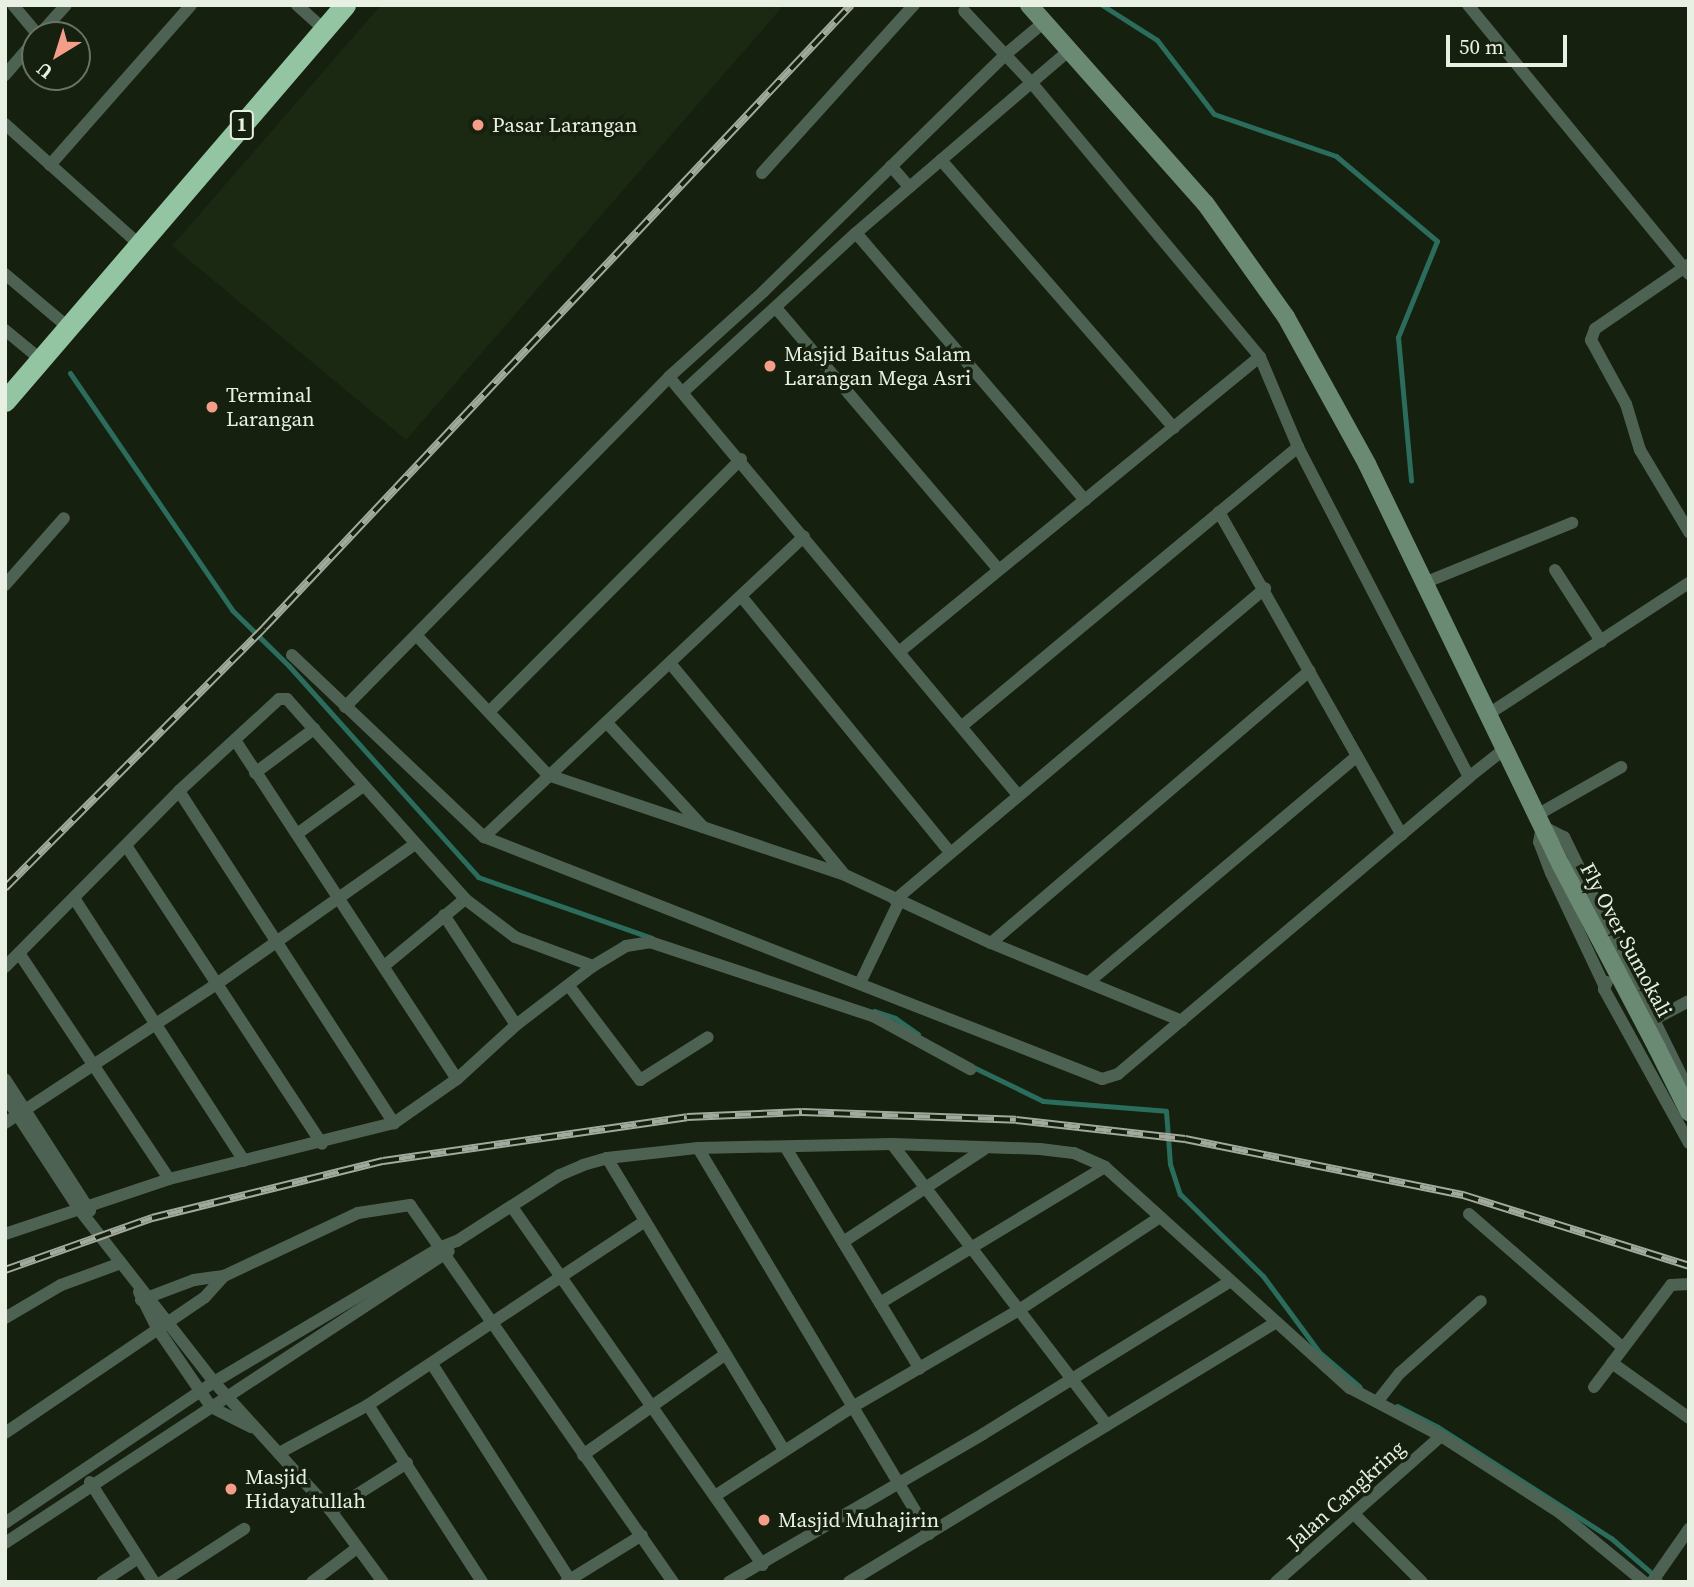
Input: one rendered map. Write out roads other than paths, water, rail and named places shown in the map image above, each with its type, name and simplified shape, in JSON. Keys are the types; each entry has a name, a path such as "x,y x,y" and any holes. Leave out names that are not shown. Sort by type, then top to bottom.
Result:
{"highway":[{"name":"1","path":"5,401 345,5"}],"main road":[{"name":"Fly Over Sumokali","path":"1029,5 1205,203 1286,317 1367,464 1502,751 1689,1112"}],"street":[{"path":"13,5 27,21"},
{"path":"52,21 66,5"},
{"path":"50,165 191,5"},
{"path":"298,5 324,29"},
{"path":"762,173 915,5"},
{"path":"1468,5 1687,269 1595,329 1591,340 1626,404 1640,450 1689,532"},
{"path":"964,11 1030,81 1259,357 1298,447 1469,778"},
{"path":"345,707 669,377 1006,54 1043,23"},
{"path":"683,392 856,233 1068,51"},
{"path":"5,75 21,56"},
{"path":"5,124 140,245"},
{"path":"941,160 1174,428"},
{"path":"891,166 909,187"},
{"path":"856,233 1085,500"},
{"path":"5,274 68,327"},
{"path":"776,308 998,569"},
{"path":"5,330 40,359"},
{"path":"899,652 1259,357"},
{"path":"669,377 741,459 1018,795"},
{"path":"962,726 1298,447"},
{"path":"489,712 741,459"},
{"path":"1219,512 1265,588 1402,835"},
{"path":"5,585 64,518"},
{"path":"1424,583 1572,523"},
{"path":"484,836 548,775 608,724 804,536"},
{"path":"1555,570 1601,640"},
{"path":"1487,715 1689,583"},
{"path":"860,981 897,901 949,852 1265,588"},
{"path":"741,596 949,852"},
{"path":"417,636 548,775 845,875 991,943 1090,981 1182,1021"},
{"path":"292,655 484,836 860,981 1088,1077 1102,1079 1118,1074 1502,751"},
{"path":"670,663 845,875"},
{"path":"991,943 1310,671"},
{"path":"5,967 127,847 179,791 283,698 294,702 363,786 465,899 514,937 593,966"},
{"path":"608,724 704,828"},
{"path":"255,773 314,729"},
{"path":"235,740 457,1079"},
{"path":"1090,981 1357,757"},
{"path":"1540,820 1621,767"},
{"path":"297,834 363,786"},
{"path":"179,791 394,1123"},
{"path":"1540,820 1564,837 1689,1091"},
{"path":"1540,820 1539,842 1550,873 1604,985 1689,1143"},
{"path":"5,1122 93,1062 218,983 415,844"},
{"path":"127,847 322,1143"},
{"path":"74,898 244,1161"},
{"path":"384,966 465,899"},
{"path":"444,915 516,1025"},
{"path":"5,1234 169,1179 394,1123 457,1079 516,1025 593,966 626,946 650,942 873,1016 970,1069"},
{"path":"19,953 169,1179"},
{"path":"1604,985 1623,973 1634,978"},
{"path":"569,986 640,1080 708,1037"},
{"path":"1655,1019 1689,1001"},
{"path":"5,1079 22,1112 91,1220 136,1282 200,1394 211,1407 254,1429"},
{"path":"5,1096 22,1112"},
{"path":"892,1144 1107,1425"},
{"path":"5,1523 85,1474 214,1382 342,1312 513,1208 560,1175 607,1158 698,1149 892,1144 1074,1153 1105,1167 1336,1377 1441,1436 1559,1512 1649,1581 1665,1564 1689,1529"},
{"path":"786,1148 920,1369"},
{"path":"698,1149 901,1481 929,1534"},
{"path":"843,1242 983,1150"},
{"path":"607,1158 643,1222 784,1450"},
{"path":"880,1303 971,1245 1105,1167"},
{"path":"145,1297 194,1280 224,1276 358,1213 401,1203 416,1210 673,1582"},
{"path":"513,1208 651,1405 718,1494 763,1565"},
{"path":"1469,1214 1623,1348"},
{"path":"718,1494 854,1406 1019,1310 1160,1217"},
{"path":"281,1452 368,1405 432,1364 559,1274 643,1222"},
{"path":"5,1318 61,1285 121,1262"},
{"path":"5,1433 205,1297 224,1276"},
{"path":"729,1582 763,1565 1072,1381 1229,1282"},
{"path":"1594,1387 1671,1285 1689,1284"},
{"path":"1378,1401 1390,1384 1481,1301"},
{"path":"5,1544 94,1488 342,1312"},
{"path":"853,1581 1276,1322"},
{"path":"162,1324 254,1429 281,1452 331,1511 383,1582"},
{"path":"583,1455 724,1355"},
{"path":"1612,1363 1689,1418"},
{"path":"432,1364 568,1581 642,1535"},
{"path":"368,1405 482,1582"},
{"name":"Jalan Cangkring","path":"1276,1582 1441,1436"},
{"path":"331,1511 407,1463"},
{"path":"85,1474 154,1582"},
{"path":"1354,1514 1422,1582"},
{"path":"162,1582 244,1529"},
{"path":"312,1582 331,1576 357,1548"},
{"path":"102,1582 138,1558"}],"waterway":[{"path":"1102,5 1157,40 1214,114 1336,156 1437,241 1398,337 1411,480"},
{"path":"70,373 232,610 289,666 478,877 652,938"},
{"path":"874,1011 895,1018 918,1034"},
{"path":"971,1066 1043,1101 1166,1111 1170,1164 1180,1194 1263,1276 1320,1353 1360,1387"},
{"path":"1397,1406 1438,1427 1611,1538 1662,1582"}],"railway":[{"path":"5,888 264,628 851,5"},
{"path":"5,1270 152,1218 383,1161 687,1117 802,1112 1016,1120 1185,1139 1463,1195 1689,1266"}],"place":[{"name":"Pasar Larangan","path":"478,125"},
{"name":"Masjid Baitus Salam Larangan Mega Asri","path":"770,366"},
{"name":"Terminal Larangan","path":"212,407"},
{"name":"Masjid Hidayatullah","path":"231,1489"},
{"name":"Masjid Muhajirin","path":"764,1520"}]}
